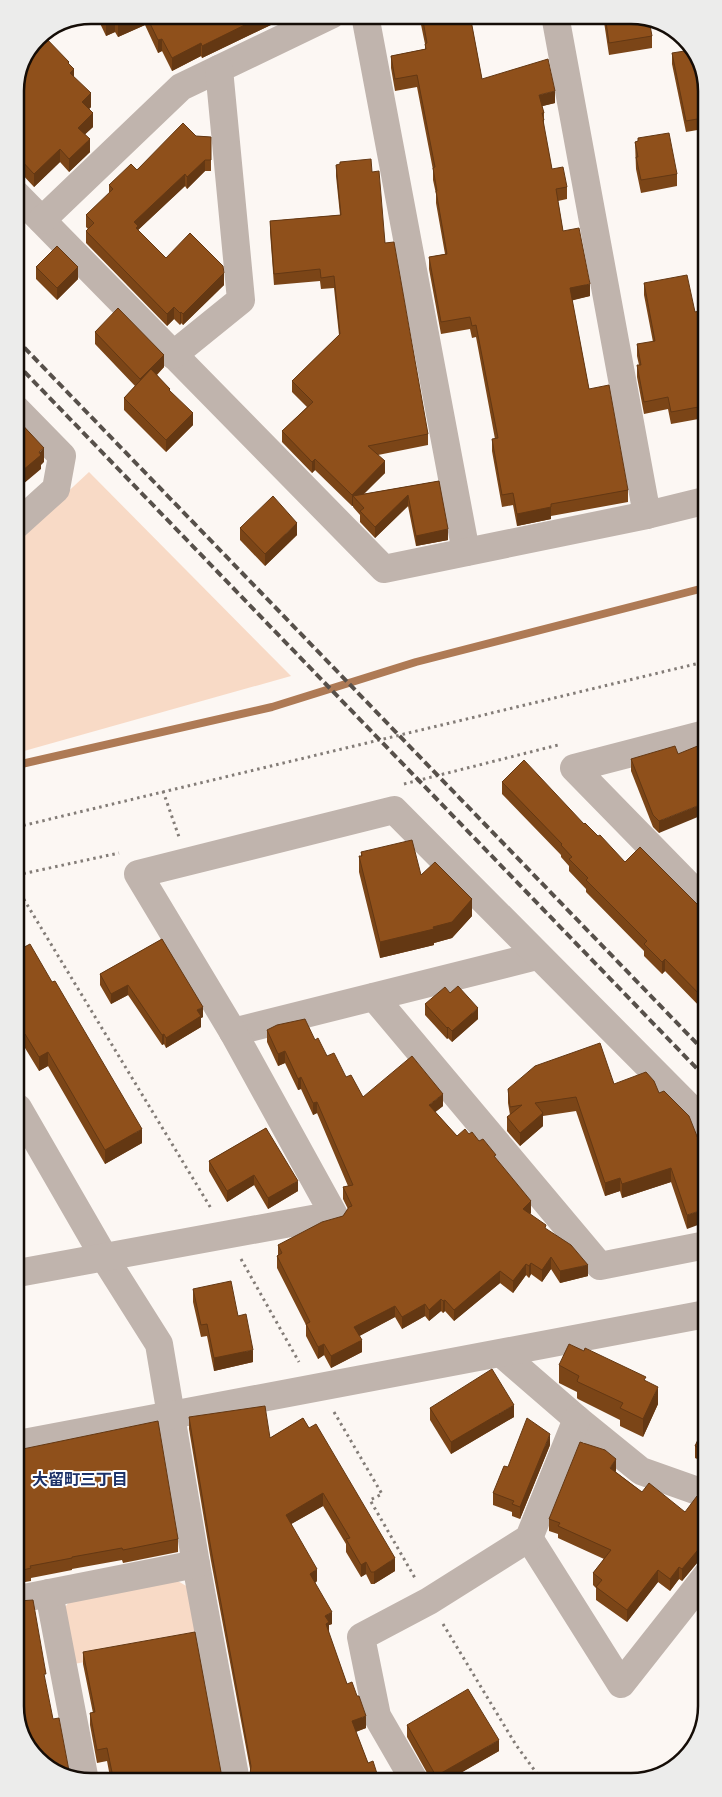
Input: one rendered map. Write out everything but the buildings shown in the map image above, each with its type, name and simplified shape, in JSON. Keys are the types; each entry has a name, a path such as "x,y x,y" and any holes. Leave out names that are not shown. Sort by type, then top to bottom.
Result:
{"street":[{"path":"42,220 181,87 312,24"},
{"path":"367,24 466,552"},
{"path":"557,24 647,515"},
{"path":"173,355 241,300 219,69"},
{"path":"24,201 384,569 647,515 698,502"},
{"path":"24,417 62,456 56,489 24,518"},
{"path":"698,736 574,768 698,895"},
{"path":"24,1272 334,1215 233,1032 138,874 394,810 698,1116"},
{"path":"233,1032 537,956"},
{"path":"374,996 600,1266 698,1247"},
{"path":"24,1118 104,1257 159,1344 196,1564 235,1773"},
{"path":"24,1443 698,1316"},
{"path":"502,1354 641,1471 698,1491"},
{"path":"410,1773 377,1716 361,1637 429,1601 528,1538 577,1419"},
{"path":"528,1538 621,1684 698,1586"},
{"path":"24,1598 196,1564"},
{"path":"49,1593 83,1773"}],"path":[{"path":"24,825 698,663"},
{"path":"163,791 180,840"},
{"path":"24,900 228,1235 296,1360 319,1388 382,1494 370,1500 516,1744 537,1773"}],"shaded area":[{"path":"89,472 291,676 24,751 24,533"},
{"path":"176,1580 188,1587 198,1641 74,1664 64,1608 72,1599"}],"waterway":[{"path":"24,763 272,707 416,662 698,590"}],"railway":[{"path":"24,347 698,1045"},
{"path":"24,371 698,1070"}],"district":[{"name":"大留町三丁目","path":"80,1479"}]}
